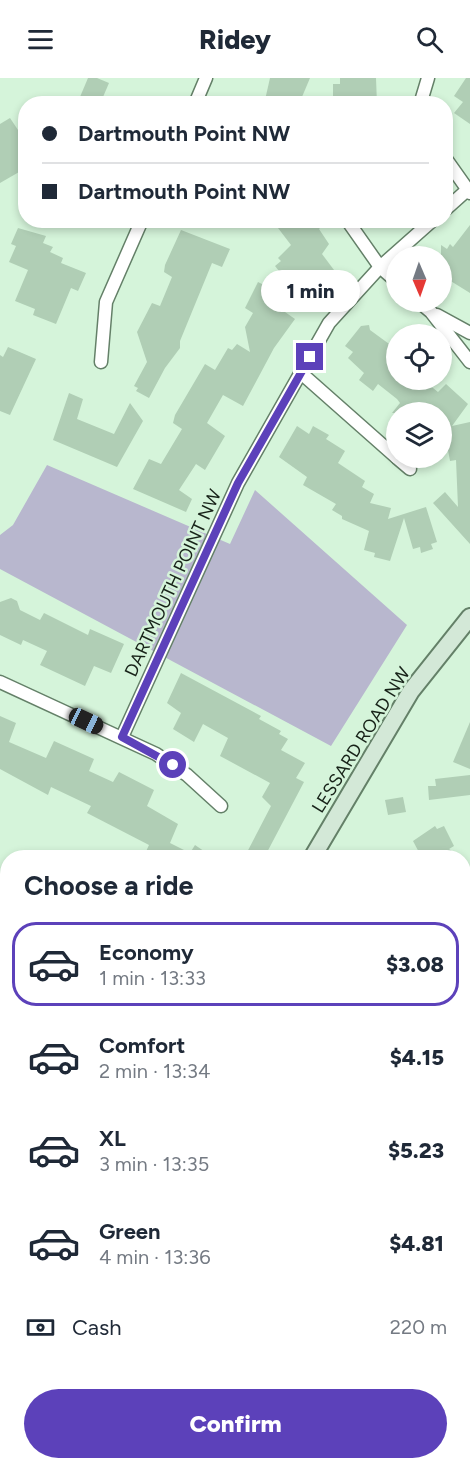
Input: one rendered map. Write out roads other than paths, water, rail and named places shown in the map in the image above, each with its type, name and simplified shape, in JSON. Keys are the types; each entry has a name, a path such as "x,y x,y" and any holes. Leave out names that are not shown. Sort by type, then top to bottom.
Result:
{"main road":[{"name":"LESSARD ROAD NW","path":"317,850 411,691 470,617"}],"street":[{"path":"202,96 206,78"},
{"path":"425,96 428,78"},
{"path":"453,170 468,192 453,204"},
{"path":"101,362 106,302 138,228"},
{"path":"353,228 386,272"},
{"name":"DARTMOUTH POINT NW","path":"122,737 238,483 329,323 380,267 424,228"},
{"path":"431,312 470,333"},
{"path":"431,312 470,362"},
{"path":"301,373 386,448"},
{"path":"0,682 156,754 180,770 221,806"}]}
